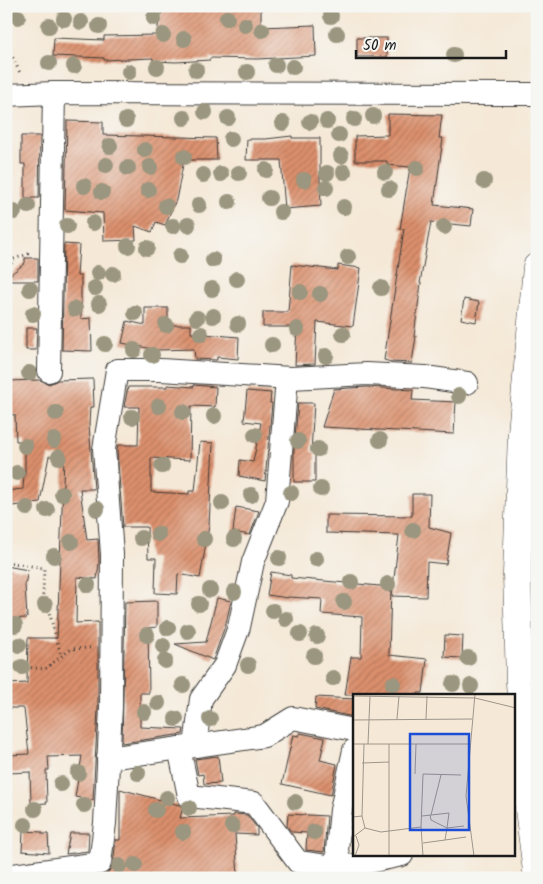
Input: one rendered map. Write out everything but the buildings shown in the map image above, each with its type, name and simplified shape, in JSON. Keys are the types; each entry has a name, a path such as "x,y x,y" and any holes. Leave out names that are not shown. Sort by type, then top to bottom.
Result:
{"main road":[{"path":"537,267 522,433 517,574 520,682 526,784 537,871"}],"street":[{"path":"49,371 54,93"},
{"path":"6,94 537,94"},
{"path":"6,876 105,871 105,823 111,708 112,554 104,449 117,370 161,370 286,378 367,374 425,377 467,383"},
{"path":"286,378 278,501 253,562 239,627 225,665 201,699 187,747 189,796 254,803 298,862 339,873 398,856"},
{"path":"108,758 264,736 293,718 353,730"},
{"path":"339,873 337,850 341,810 353,755"}],"path":[{"path":"6,272 14,259 38,250 51,248"},
{"path":"6,254 14,259"},
{"path":"6,562 44,568 42,595 50,615 61,656"},
{"path":"6,665 45,668 71,649 111,646"}]}
